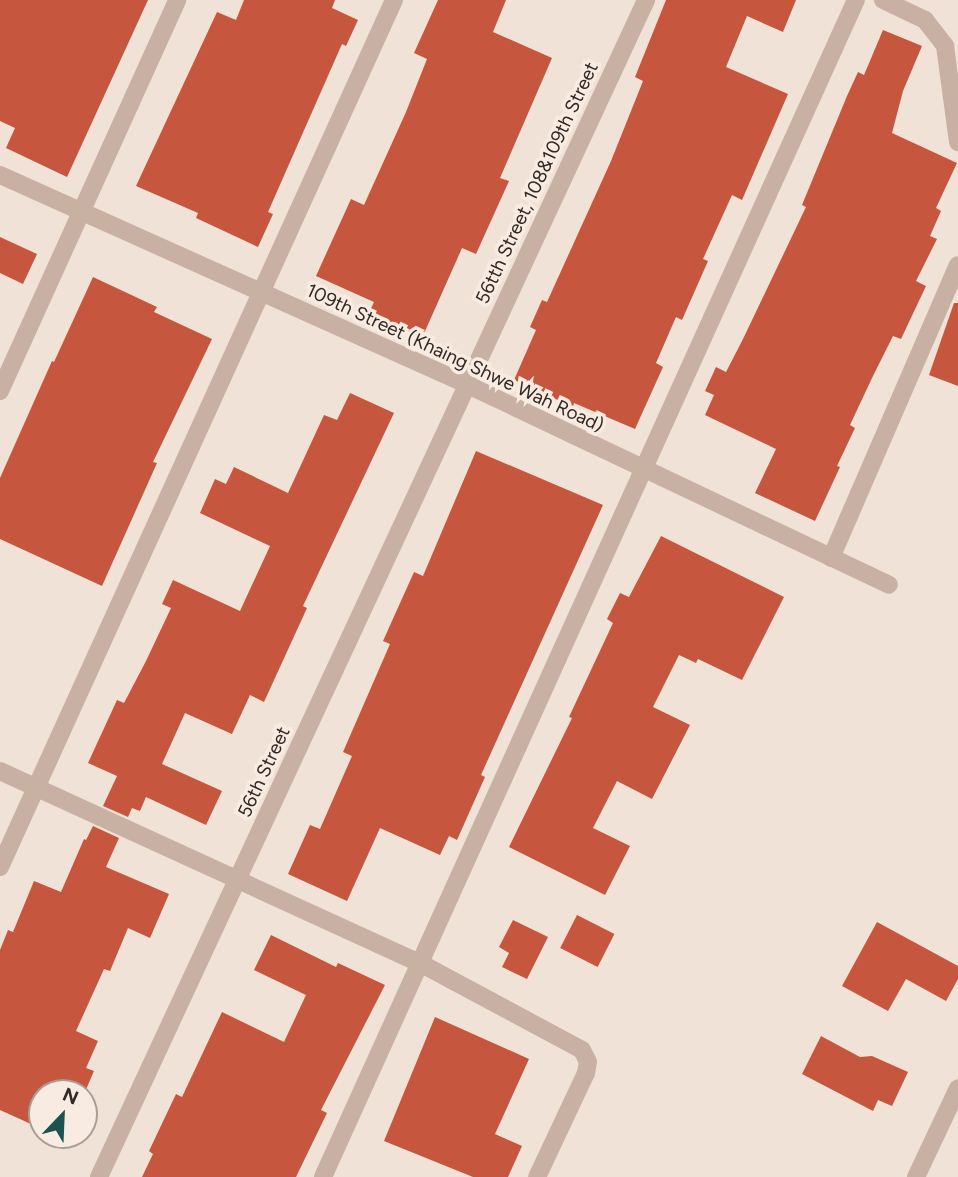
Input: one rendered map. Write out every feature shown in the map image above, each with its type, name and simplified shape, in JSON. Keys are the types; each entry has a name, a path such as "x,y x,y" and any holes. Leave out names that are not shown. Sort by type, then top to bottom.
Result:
{"street":[{"path":"0,391 177,0"},
{"path":"0,866 394,0"},
{"name":"56tth Street, 108&109th Street","path":"466,384 646,0"},
{"path":"323,1177 418,962 646,469 856,0"},
{"path":"883,0 925,20 945,46 958,142"},
{"name":"109th Street (Khaing Shwe Wah Road)","path":"0,175 466,384 888,585"},
{"path":"831,558 958,265"},
{"name":"56th Street","path":"99,1177 466,384"},
{"path":"0,772 418,962 582,1050 588,1062 586,1073 537,1177"},
{"path":"916,1177 958,1088"}],"building":[{"path":"0,0 148,0 67,177 6,148 15,128 0,121"},
{"path":"244,0 335,0 332,8 358,20 346,46 342,44 268,212 273,214 258,247 196,218 198,213 136,186 217,12 236,20"},
{"path":"438,0 506,0 493,32 552,58 500,178 509,181 476,254 462,248 422,338 368,315 374,302 316,276 351,199 364,205 406,112 427,59 414,53"},
{"path":"666,0 796,0 783,32 747,16 726,67 788,94 742,200 732,195 703,259 708,261 682,320 676,317 656,363 663,367 635,429 574,403 573,407 514,380 536,330 530,327 542,300 547,302 611,161 643,81 635,77"},
{"path":"883,30 922,46 903,91 892,133 957,163 936,208 941,211 930,236 937,239 916,281 926,286 901,339 893,336 872,378 850,425 855,428 837,466 840,467 815,521 755,493 776,449 705,415 714,395 705,391 716,367 726,372 743,339 806,207 802,205 847,96 858,72 864,75"},
{"path":"0,237 37,254 23,284 0,273"},
{"path":"93,277 157,307 154,312 212,339 153,462 157,463 102,586 0,539 0,478"},
{"path":"954,303 958,303 958,386 929,375"},
{"path":"350,393 394,413 303,606 307,608 264,702 250,695 232,734 185,713 162,764 222,791 206,825 146,797 140,811 132,808 128,817 103,806 117,776 88,763 117,700 124,703 171,608 162,604 173,580 240,611 270,546 200,513 215,479 226,484 234,467 288,493 324,415 337,420"},
{"path":"476,451 603,505 481,775 485,777 457,840 449,836 440,855 380,828 347,901 288,874 310,825 320,829 352,756 343,752 390,644 383,641 414,572 423,576"},
{"path":"661,536 784,597 742,680 698,659 696,663 679,655 653,707 690,725 652,799 617,781 593,828 630,846 605,895 509,847 572,718 569,717 613,623 607,619 620,593 629,597"},
{"path":"93,826 119,838 106,867 169,894 150,938 128,928 110,971 104,969 76,1031 98,1041 86,1068 94,1071 91,1079 28,1079 28,1123 0,1110 0,950 8,930 13,932 34,881 61,892 84,839 86,840"},
{"path":"577,915 614,934 598,967 560,948"},
{"path":"513,920 548,937 527,979 502,967 509,953 499,947"},
{"path":"877,922 958,966 958,979 946,1001 906,979 888,1011 842,986"},
{"path":"271,935 336,967 338,963 385,985 321,1110 327,1113 296,1177 142,1177 153,1154 149,1151 176,1094 182,1097 222,1012 284,1042 306,995 254,970"},
{"path":"435,1017 529,1059 495,1134 522,1146 508,1177 473,1177 384,1141"},
{"path":"821,1036 860,1057 872,1056 908,1072 892,1106 878,1100 873,1111 802,1074"}]}
